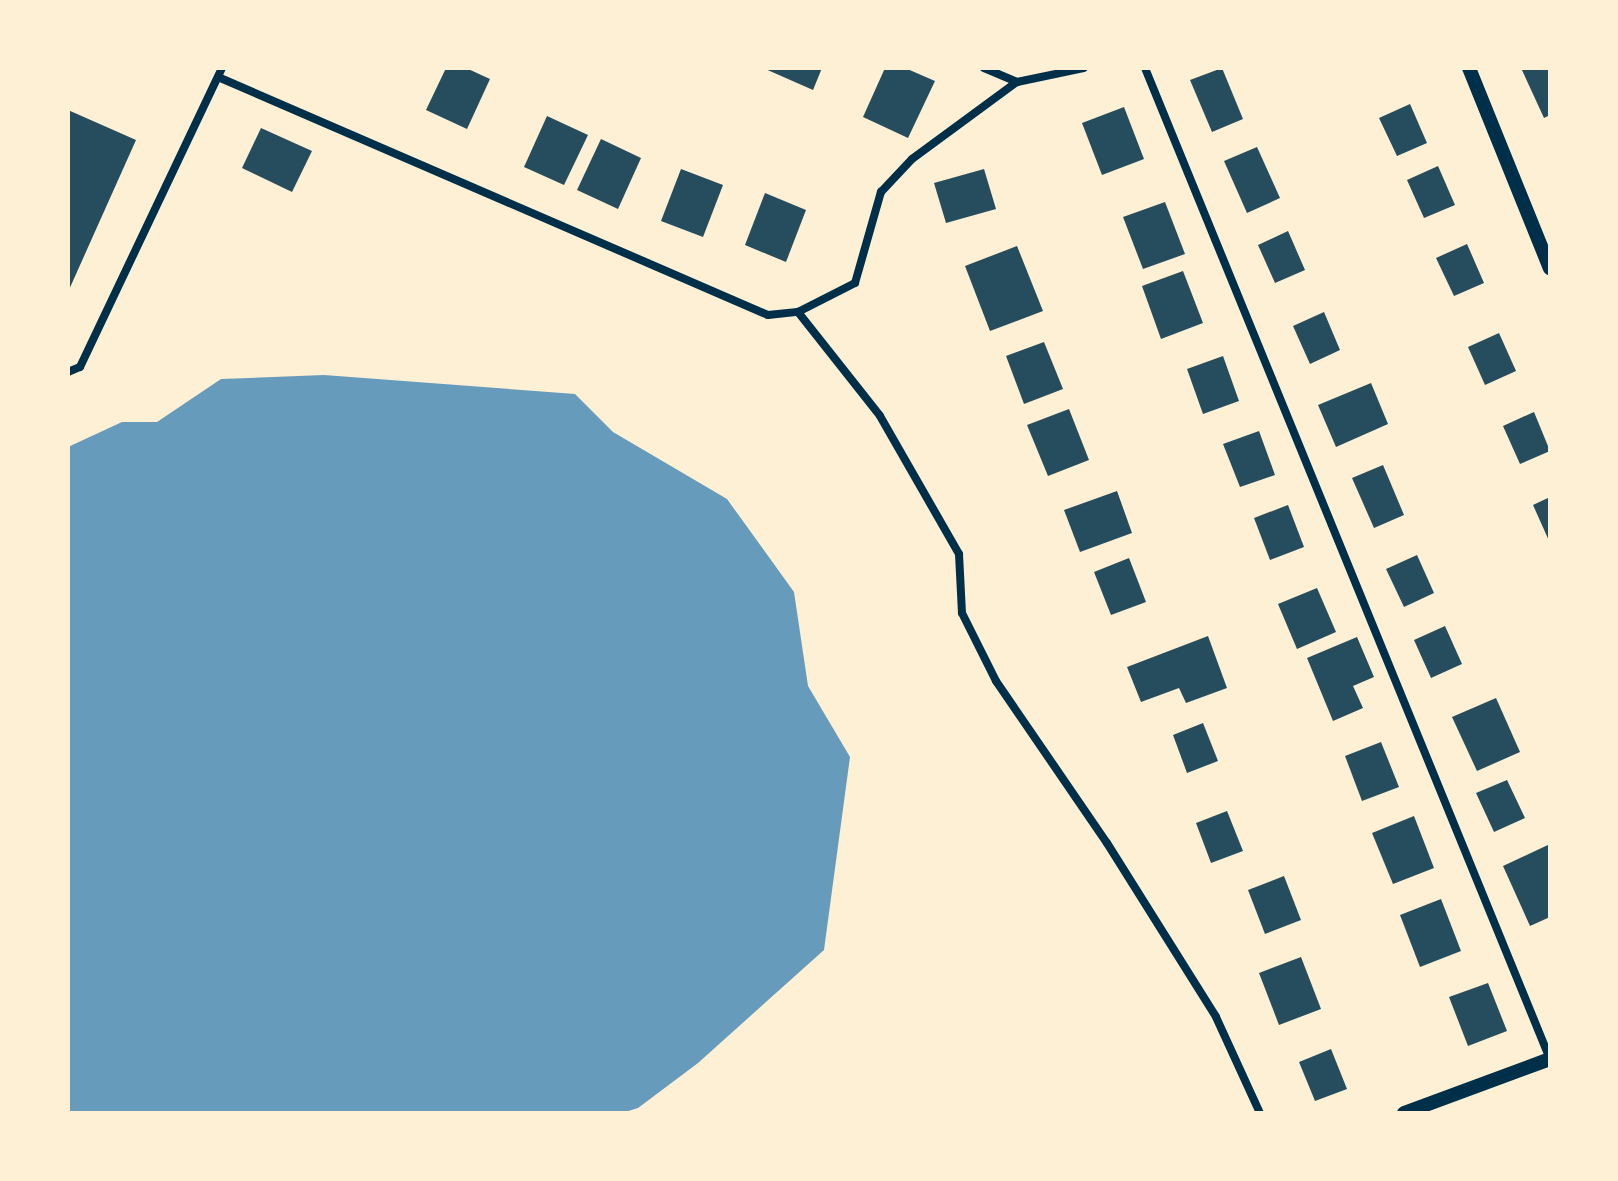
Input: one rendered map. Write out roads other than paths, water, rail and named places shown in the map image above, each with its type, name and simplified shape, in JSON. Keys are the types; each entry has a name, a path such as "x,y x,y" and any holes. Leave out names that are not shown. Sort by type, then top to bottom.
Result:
{"street":[{"path":"68,372 80,367 222,68"},
{"path":"984,68 1017,82"},
{"path":"218,77 768,315 798,312 855,283 881,192 912,159 1017,82 1084,68"},
{"path":"1145,68 1550,1059 1404,1113"},
{"path":"1469,68 1550,268"},
{"path":"798,312 880,416 959,554 962,613 996,681 1107,843 1216,1017 1260,1113"}],"water":[{"path":"324,375 575,394 613,432 727,499 794,592 808,686 850,757 824,950 698,1063 638,1108 622,1113 68,1113 68,447 122,422 157,422 221,379"}]}
